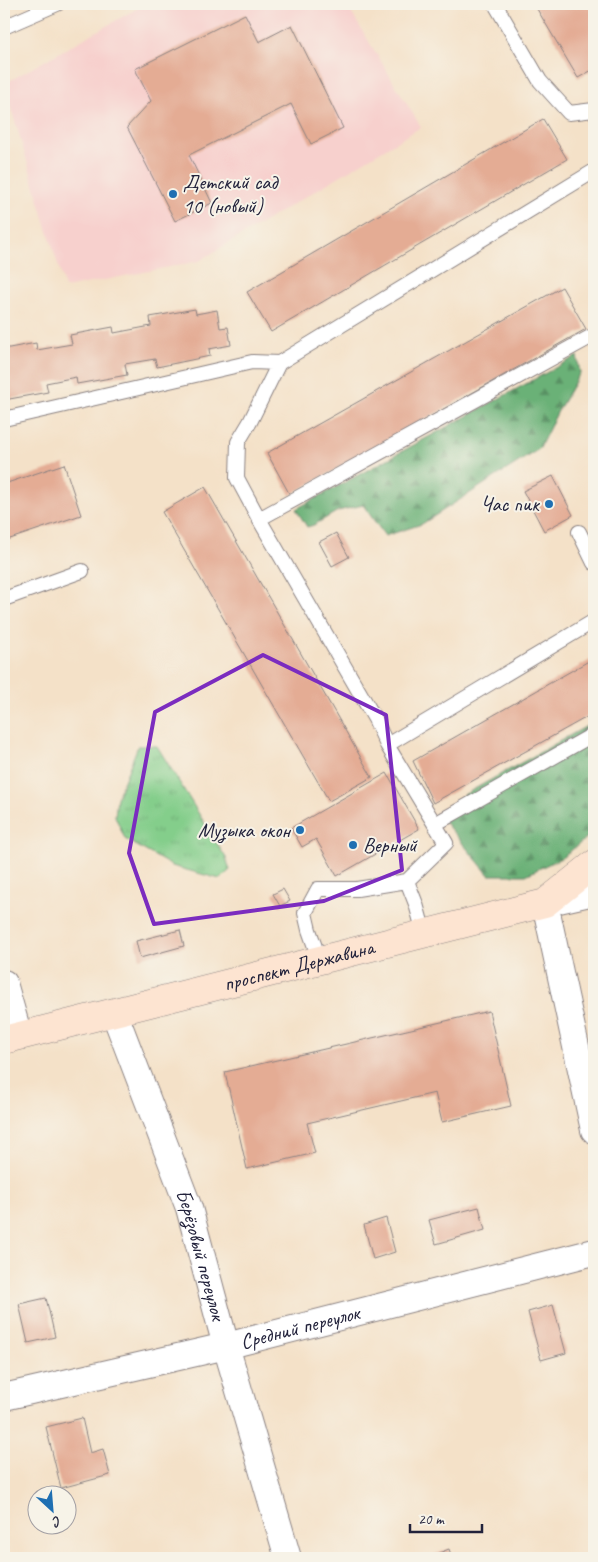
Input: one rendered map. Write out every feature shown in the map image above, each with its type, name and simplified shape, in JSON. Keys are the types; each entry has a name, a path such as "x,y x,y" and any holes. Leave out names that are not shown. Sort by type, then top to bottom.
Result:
{"main road":[{"path":"545,903 594,864"},
{"name":"проспект Державина","path":"11,1038 545,903"}],"street":[{"name":"проспект Державина","path":"545,903 594,892"},
{"path":"545,903 594,1130"},
{"path":"4,983 11,1038"},
{"name":"Берёзовый переулок","path":"114,1012 189,1208 226,1346 288,1558"},
{"name":"Средний переулок","path":"4,1397 226,1346 594,1252"}],"lane":[{"path":"4,27 57,4"},
{"path":"495,4 540,81 569,113 594,110"},
{"path":"320,961 305,913 318,890 357,889 407,881 446,843 387,745 375,719 237,478 238,442 250,422 278,363 594,171"},
{"path":"259,519 594,335"},
{"path":"4,420 252,362 278,363"},
{"path":"579,532 594,563"},
{"path":"4,599 82,571"},
{"path":"387,745 594,621"},
{"path":"435,824 594,734"},
{"path":"407,881 424,933"}],"highlighted area":[{"path":"263,655 386,715 402,870 324,901 154,924 129,853 155,712"}],"shaded area":[{"name":"Детский сад 10 (новый)","path":"145,4 346,4 421,127 199,261 65,288 4,84"}],"green space":[{"path":"577,356 580,373 539,449 422,524 385,536 363,505 338,511 307,527 296,509"},
{"path":"594,722 594,832 563,857 526,875 489,875 442,819 462,796"},
{"path":"138,746 157,746 226,858 230,870 220,879 172,866 125,839 115,816 117,798"}],"building":[{"path":"534,4 588,4 594,14 594,69 578,78"},
{"path":"245,14 259,42 292,25 343,128 311,144 291,104 189,155 212,203 175,221 127,127 151,101 135,69"},
{"path":"543,119 567,159 271,332 247,292"},
{"path":"562,287 586,329 290,495 267,453"},
{"path":"195,309 196,314 217,310 220,328 228,327 231,345 209,349 210,356 157,367 155,359 125,364 127,375 77,384 76,377 46,383 48,392 4,400 4,349 36,343 37,350 72,344 70,335 113,327 114,333 151,326 150,317"},
{"path":"64,464 81,515 4,541 4,484"},
{"name":"Час пик","path":"553,476 573,515 544,531 523,491"},
{"path":"205,487 372,777 329,801 162,512"},
{"path":"336,533 349,557 332,566 319,542"},
{"path":"594,658 594,713 433,803 413,761"},
{"path":"387,773 419,829 337,876 316,839 302,847 291,828"},
{"path":"283,889 290,901 280,906 273,894"},
{"path":"180,930 184,946 140,958 136,941"},
{"path":"489,1011 511,1106 442,1122 435,1093 307,1123 315,1153 247,1169 225,1072"},
{"path":"479,1207 485,1230 436,1244 429,1220"},
{"path":"386,1218 395,1252 373,1259 364,1225"},
{"path":"46,1298 55,1337 28,1343 19,1304"},
{"path":"553,1305 566,1353 541,1360 528,1312"},
{"path":"82,1418 90,1453 103,1449 110,1475 76,1484 60,1484 46,1427"},
{"path":"449,1549 452,1558 426,1558"}],"place":[{"name":"Детский сад 10 (новый)","path":"173,194"},
{"name":"Час пик","path":"549,504"},
{"name":"Музыка окон","path":"300,830"},
{"name":"Верный","path":"353,845"}]}
